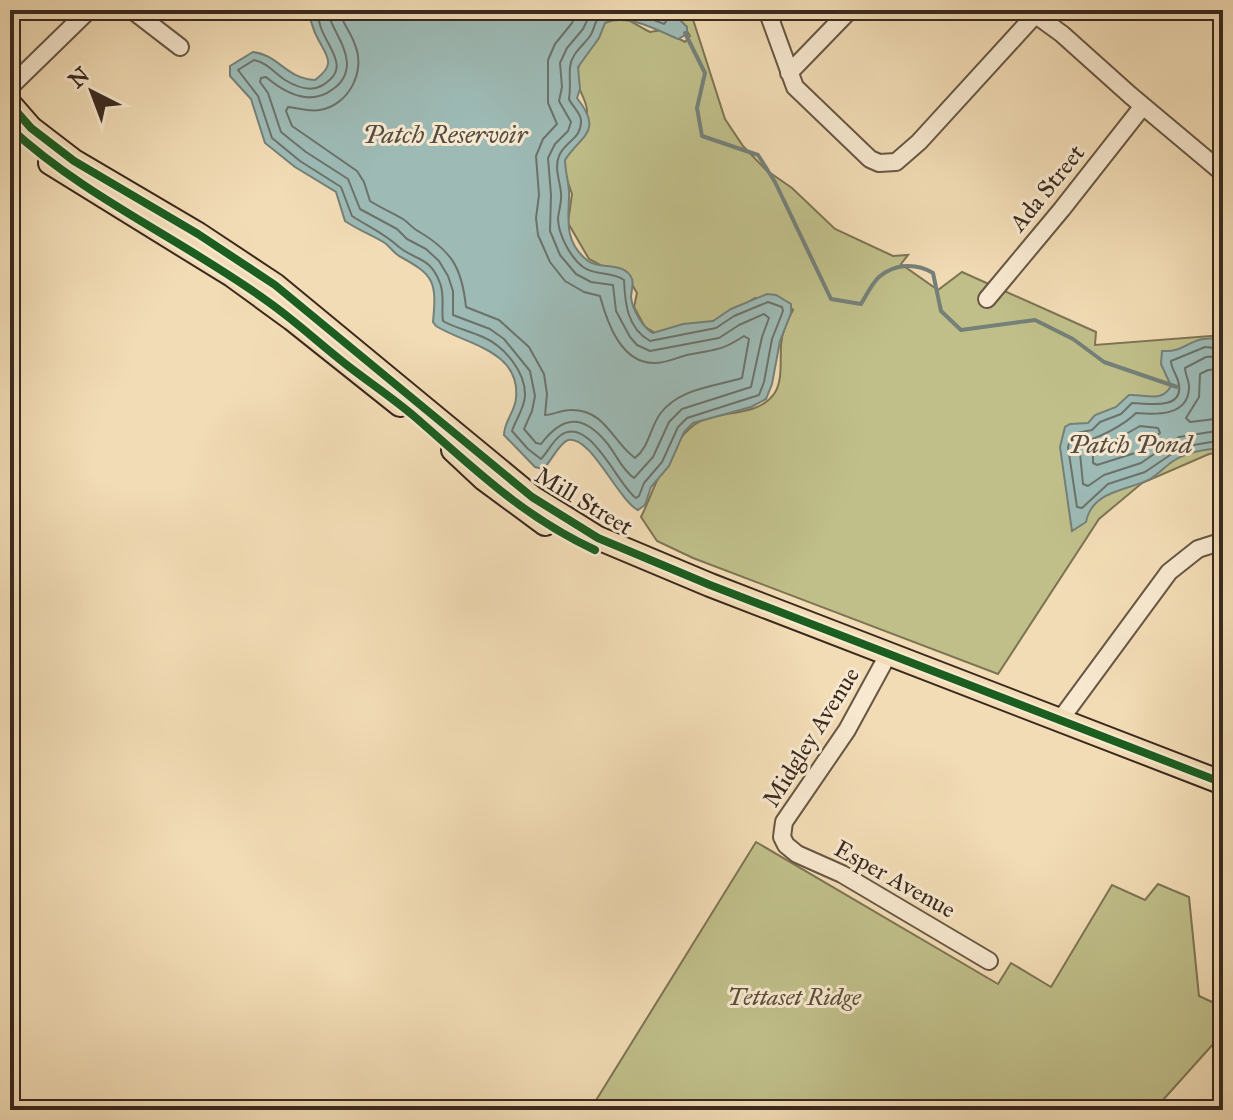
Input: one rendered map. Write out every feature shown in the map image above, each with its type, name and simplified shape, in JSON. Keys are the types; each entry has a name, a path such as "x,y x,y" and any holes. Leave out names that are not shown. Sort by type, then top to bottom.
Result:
{"main road":[{"name":"Mill Street","path":"10,104 31,128 56,149 198,234 275,285 474,458 503,495 539,520 604,554 1223,795"},
{"name":"Mill Street","path":"10,128 61,170 267,300 408,411 532,497 598,538 655,563 1223,782"}],"street":[{"path":"10,87 89,10"},
{"path":"132,10 180,47"},
{"path":"767,10 795,87 870,159 887,164 903,158 1032,12 1062,34 1223,173"},
{"path":"789,73 850,10"},
{"name":"Ada Street","path":"987,299 1143,106"},
{"path":"1060,720 1169,572 1198,549 1223,541"},
{"name":"Midgley Avenue","path":"782,837 784,822 847,730 883,664"},
{"name":"Esper Avenue","path":"782,837 797,854 842,874 989,961"}],"green space":[{"path":"668,10 690,10 725,119 743,146 766,170 792,188 835,229 893,256 908,255 901,264 938,290 962,272 1096,332 1095,345 1223,335 1223,452 1209,454 1142,483 1099,519 998,674 693,558 657,541 641,517 669,455 684,434 703,420 757,407 774,394 780,377 782,336 793,310 785,302 755,298 718,320 661,336 645,327 634,307 637,293 630,281 589,259 568,223 572,194 564,171 565,157 587,113 577,78 585,50 598,29 614,18 625,19 650,32 662,30 685,42 690,36"},
{"name":"Tettaset Ridge","path":"756,842 998,984 1011,963 1051,987 1112,885 1145,900 1158,884 1189,897 1199,996 1223,1007 1223,1033 1154,1110 590,1110"}],"water":[{"name":"Patch Reservoir","path":"306,10 670,10 687,27 687,34 678,39 632,21 614,20 605,23 599,38 578,67 580,89 577,98 585,109 589,126 565,160 570,232 575,247 588,261 629,273 633,281 633,307 642,323 653,333 683,324 713,321 731,309 767,294 776,295 791,304 766,399 751,407 693,423 684,432 669,466 651,487 645,505 638,510 630,504 595,457 577,441 565,442 543,469 535,467 504,435 516,398 510,369 488,351 436,326 433,322 433,288 426,274 385,243 345,221 336,192 295,167 265,143 251,99 230,76 230,66 253,52 269,57 305,78 315,80 322,74 328,59"},
{"name":"Patch Pond","path":"1223,335 1223,448 1186,454 1150,479 1103,497 1095,503 1086,522 1072,531 1060,447 1065,427 1088,423 1095,415 1116,407 1129,395 1163,394 1171,386 1161,364 1162,351"}],"waterway":[{"path":"685,33 705,73 697,108 702,136 758,155 775,182 831,299 861,304 885,272 899,267 920,267 933,273 941,311 961,330 1035,320 1073,339 1104,362 1177,387"}],"cycle path":[{"path":"10,104 31,128 74,161 198,234 275,285 532,497 598,538 710,585 1223,783"},
{"path":"10,128 70,176 267,301 407,411 522,507 595,550"}]}
